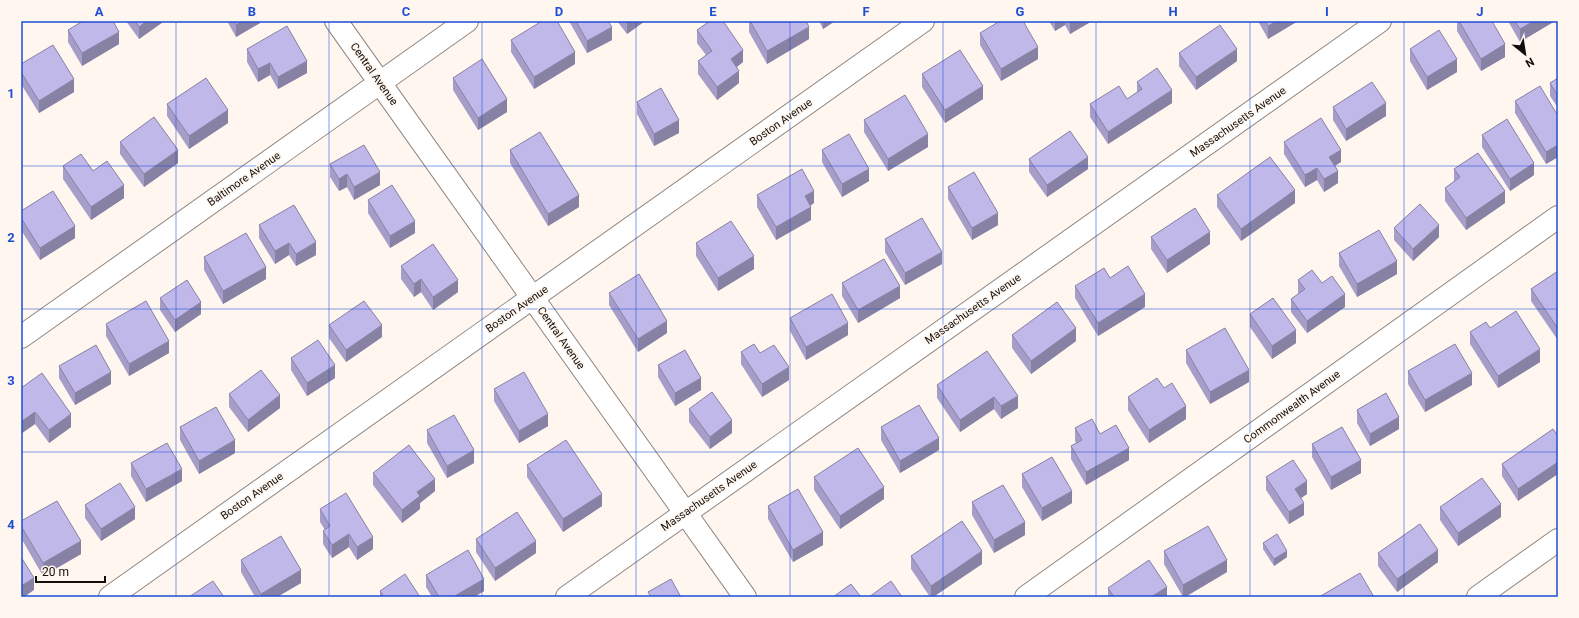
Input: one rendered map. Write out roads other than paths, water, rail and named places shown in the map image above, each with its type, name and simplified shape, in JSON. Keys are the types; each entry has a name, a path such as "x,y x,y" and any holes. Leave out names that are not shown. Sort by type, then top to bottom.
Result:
{"street":[{"name":"Central Avenue","path":"336,21 745,597"},
{"name":"Baltimore Avenue","path":"21,337 467,21"},
{"name":"Boston Avenue","path":"110,597 923,21"},
{"name":"Massachusetts Avenue","path":"566,597 1380,21"},
{"name":"Commonwealth Avenue","path":"1026,597 1558,217"},
{"path":"1478,597 1558,540"}]}
